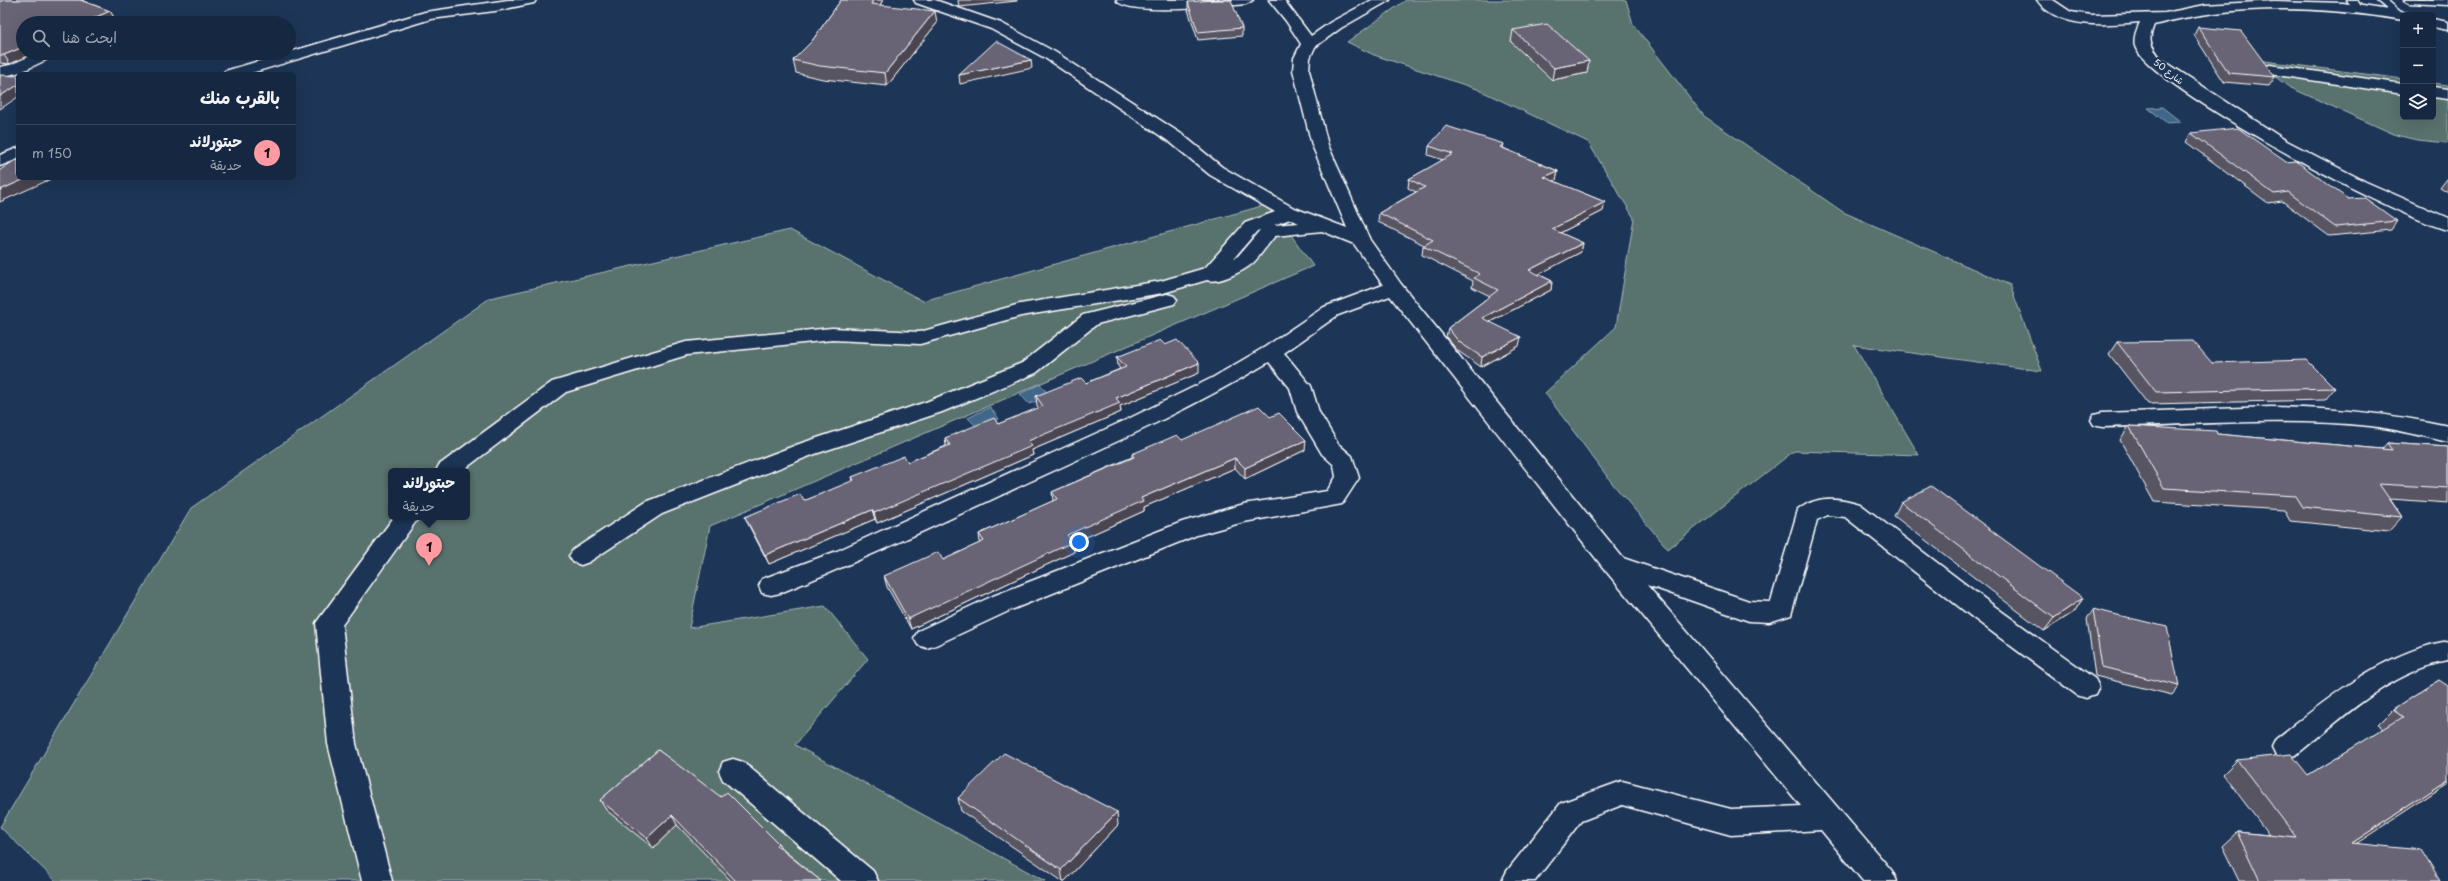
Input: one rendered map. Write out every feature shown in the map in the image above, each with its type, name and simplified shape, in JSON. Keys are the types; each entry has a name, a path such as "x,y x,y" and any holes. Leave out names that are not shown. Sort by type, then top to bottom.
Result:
{"street":[{"path":"296,54 430,14 495,7 529,0"},
{"path":"921,0 996,26 1050,55 1177,139 1216,170 1290,213 1361,240"},
{"path":"1123,0 1164,6 1246,0"},
{"path":"1276,0 1292,18 1309,44"},
{"path":"1383,0 1336,25 1309,44 1302,58 1300,70 1320,145 1361,240 1394,288 1614,564 1882,881"},
{"path":"2044,0 2056,11 2075,17 2123,20 2160,16"},
{"name":"شارع 50","path":"2400,16 2355,4 2233,2 2183,10 2160,16 2148,22 2143,34 2143,46 2156,62 2174,76 2279,144 2360,186 2448,226"},
{"path":"2436,24 2448,26"},
{"path":"0,72 15,69 34,60"},
{"path":"238,72 277,60"},
{"path":"2270,70 2400,89"},
{"path":"2436,92 2448,94"},
{"path":"0,161 16,154"},
{"path":"451,468 559,387 686,349 832,334 920,338 1020,310 1163,287 1212,272 1251,227 1290,213"},
{"path":"581,556 654,508 806,449 934,407 1029,368 1090,318 1172,299 1245,260 1270,231 1321,226"},
{"path":"771,586 859,550 1136,424 1220,383 1272,352 1332,311 1394,288"},
{"path":"926,638 1002,603 1190,528 1244,513 1334,498 1348,478 1344,462 1330,449 1308,412 1300,386 1272,352"},
{"path":"2102,420 2264,416 2339,416 2402,423 2448,434"},
{"path":"1614,564 1749,612 1769,612 1782,608 1806,516 1816,507 1836,507 1852,510 1981,610 2086,687"},
{"path":"377,881 342,744 329,623 406,520"},
{"path":"2286,747 2372,681 2414,660 2448,651"},
{"path":"733,771 863,881"},
{"path":"1517,881 1571,812 1622,793 1731,822 1828,817"}],"lane":[{"path":"2382,0 2400,15"},
{"path":"2410,0 2448,2"}],"green space":[{"path":"1406,0 1626,0 1633,24 1704,116 1843,212 2010,285 2042,371 1854,345 1919,455 1794,451 1668,549 1612,483 1545,393 1616,327 1634,218 1588,142 1477,89 1374,55 1347,42"},
{"path":"2257,60 2400,79 2400,120 2436,120 2436,83 2448,85 2448,143 2417,140 2396,135 2289,87 2262,67"},
{"path":"1269,204 1313,266 710,526 689,628 825,606 868,659 795,745 1045,881 56,881 0,827 191,508 490,298 790,230 923,301"}],"water":[{"path":"2162,107 2181,122 2167,123 2148,108"},
{"path":"1040,384 1050,396 1029,404 1020,394"},
{"path":"990,407 999,419 977,427 968,418"}],"building":[{"path":"80,0 110,11 98,16 16,16 16,50 4,55 0,55 0,1"},
{"path":"841,0 873,0 871,4 935,11 885,73 820,66 793,60 812,41"},
{"path":"1231,0 1242,28 1198,32 1188,2"},
{"path":"1547,24 1589,61 1554,68 1513,30"},
{"path":"2198,27 2241,31 2275,77 2229,73"},
{"path":"996,41 1031,60 959,75"},
{"path":"0,75 16,76 16,86 0,96"},
{"path":"1446,126 1504,144 1500,147 1558,171 1544,177 1605,202 1552,229 1583,243 1529,270 1552,281 1482,318 1521,337 1482,357 1459,342 1448,328 1498,290 1474,278 1480,274 1423,246 1433,240 1379,213 1425,187 1409,179 1453,154 1429,146"},
{"path":"2238,128 2286,162 2296,161 2348,199 2365,198 2397,221 2335,227 2288,192 2274,194 2191,133"},
{"path":"16,160 16,180 22,180 0,190 0,170"},
{"path":"1160,340 1165,345 1177,340 1199,363 1116,398 1120,403 1028,441 1032,446 874,513 872,510 765,555 745,517 800,494 804,501 854,480 852,477 904,456 908,462 950,445 945,438 994,418 998,424 1043,406 1036,396 1081,378 1086,383 1126,367 1117,357"},
{"path":"2193,341 2212,363 2307,360 2335,388 2156,392 2117,342"},
{"path":"1259,406 1270,417 1279,413 1306,440 1245,468 1235,458 1141,498 1143,501 1067,535 1073,542 908,619 884,576 938,552 943,560 984,541 979,534 1057,499 1052,492 1134,457 1132,454 1177,435 1182,440"},
{"path":"2129,426 2216,431 2217,434 2392,450 2387,443 2448,447 2448,488 2379,484 2402,517 2302,507 2295,496 2164,488"},
{"path":"1931,486 2083,598 2054,618 1901,502"},
{"path":"2093,609 2167,627 2179,686 2102,667"},
{"path":"2439,680 2448,686 2448,780 2352,843 2421,850 2440,881 2260,881 2237,832 2297,838 2237,760 2291,754 2308,775 2403,717 2393,710"},
{"path":"658,750 721,797 727,792 778,843 776,845 821,881 736,881 672,815 647,838 600,800"},
{"path":"1004,753 1117,812 1061,870 958,798"}],"place":[{"name":"حبتورلاند","path":"429,566"}]}
